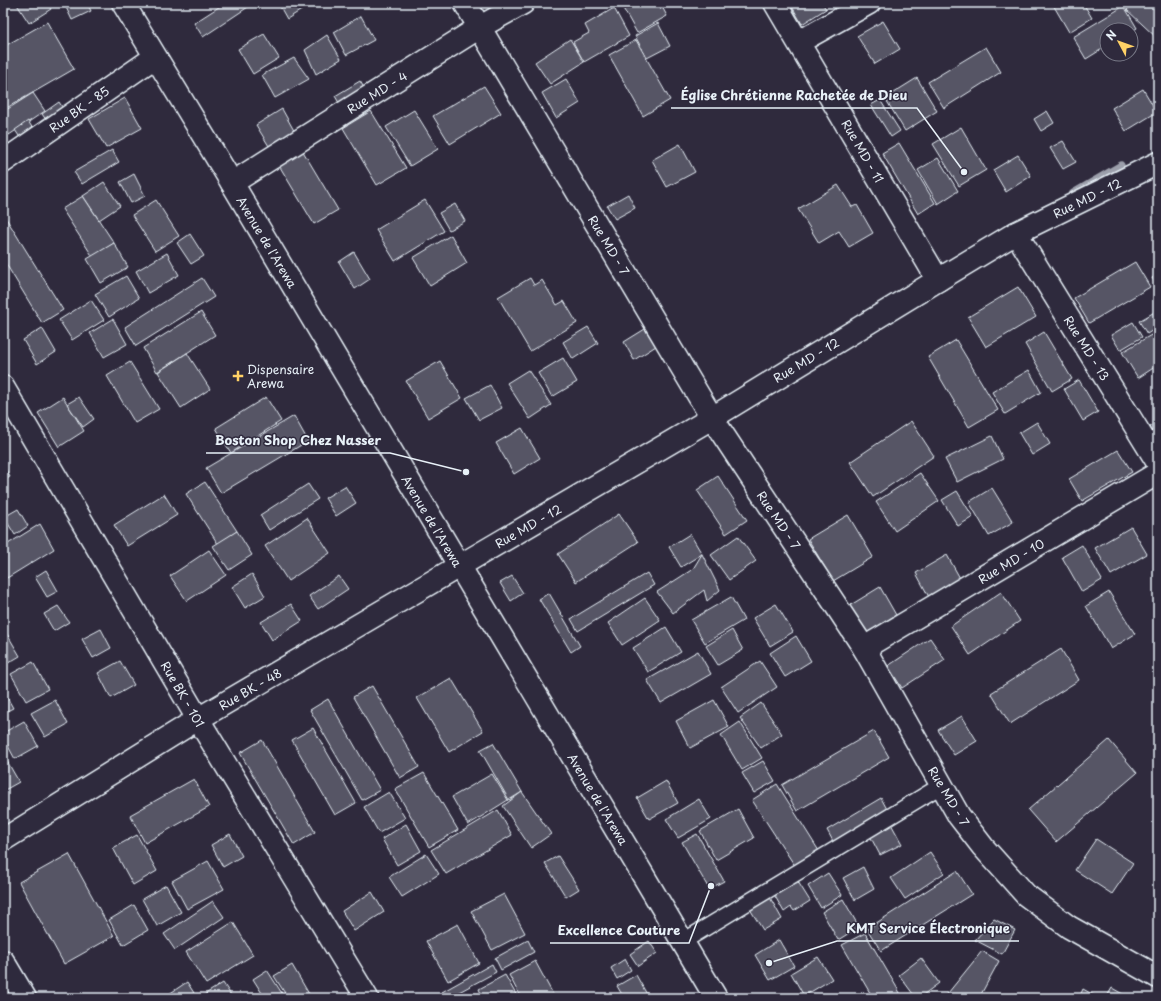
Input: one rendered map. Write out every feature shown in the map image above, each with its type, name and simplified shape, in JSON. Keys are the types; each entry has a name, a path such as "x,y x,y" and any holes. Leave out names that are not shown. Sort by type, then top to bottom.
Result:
{"street":[{"name":"Avenue de l'Arewa","path":"123,3 232,183 716,998"},
{"name":"Rue MD - 7","path":"465,3 712,418 864,648 959,816 983,847 1026,895 1069,927 1158,977"},
{"name":"Rue MD - 4","path":"232,183 480,27 522,3"},
{"name":"Rue MD - 11","path":"775,3 938,280"},
{"path":"799,42 870,3"},
{"name":"Rue BK - 85","path":"3,162 155,57"},
{"name":"Rue MD - 12","path":"459,566 712,418 1016,233 1158,163"},
{"name":"Rue MD - 13","path":"1016,233 1158,463"},
{"name":"Rue BK - 101","path":"3,387 198,720 367,998"},
{"name":"Rue MD - 10","path":"864,648 1158,473"},
{"name":"Rue BK - 48","path":"3,840 198,720 459,566"},
{"path":"3,961 25,998"}],"lane":[{"path":"682,942 942,785"}],"building":[{"path":"16,3 48,3 51,9 29,23"},
{"path":"64,3 87,3 91,11 72,20"},
{"path":"225,3 254,3 203,37 194,23"},
{"path":"278,3 307,3 308,6 287,19"},
{"path":"620,3 660,3 667,16 637,33"},
{"path":"790,3 822,3 826,9 802,24"},
{"path":"1052,3 1083,3 1092,18 1069,32"},
{"path":"1134,3 1155,3 1158,5 1158,39 1127,10"},
{"path":"1124,6 1133,22 1099,22 1099,51 1086,59 1073,37"},
{"path":"614,8 629,36 584,62 573,42 589,33 585,25"},
{"path":"361,16 374,40 346,55 334,32"},
{"path":"883,21 900,49 875,64 857,36"},
{"path":"47,22 74,69 3,110 3,47"},
{"path":"658,23 670,46 647,58 635,36"},
{"path":"264,34 279,58 253,74 238,49"},
{"path":"327,35 341,59 316,74 305,50"},
{"path":"570,39 584,62 550,84 535,62"},
{"path":"636,40 670,100 643,116 609,55"},
{"path":"986,47 1001,72 944,108 928,82"},
{"path":"294,58 309,79 275,98 262,75"},
{"path":"917,78 937,111 905,131 885,98"},
{"path":"566,79 580,103 556,118 542,93"},
{"path":"360,81 367,93 342,108 335,96"},
{"path":"484,86 501,113 450,144 433,116"},
{"path":"1143,89 1157,112 1126,131 1112,108"},
{"path":"33,93 45,111 9,135 3,126 3,112"},
{"path":"125,98 142,128 106,148 89,119"},
{"path":"880,100 900,131 891,137 871,105"},
{"path":"59,102 66,113 49,124 42,114"},
{"path":"282,109 297,136 272,151 256,125"},
{"path":"414,110 438,149 410,166 386,127"},
{"path":"371,111 406,168 377,185 343,128"},
{"path":"1047,111 1054,123 1041,131 1034,119"},
{"path":"28,121 42,143 29,151 15,130"},
{"path":"961,127 986,170 959,186 933,144"},
{"path":"1063,141 1076,162 1063,169 1050,148"},
{"path":"899,143 935,203 918,214 882,153"},
{"path":"680,144 695,172 667,187 652,160"},
{"path":"301,148 338,210 314,224 277,162"},
{"path":"112,150 119,162 82,184 74,172"},
{"path":"1018,155 1031,176 1006,192 993,170"},
{"path":"938,158 958,191 938,204 918,170"},
{"path":"134,174 145,196 131,203 120,182"},
{"path":"104,182 120,206 99,220 83,196"},
{"path":"838,185 852,207 857,205 873,233 849,247 839,231 819,243 798,209"},
{"path":"628,194 635,208 615,219 607,206"},
{"path":"83,196 114,243 93,257 62,209"},
{"path":"156,200 179,236 155,251 132,215"},
{"path":"425,200 444,231 395,261 376,230"},
{"path":"455,204 465,221 449,230 439,213"},
{"path":"4,215 63,310 42,323 3,259"},
{"path":"190,234 204,256 191,264 177,243"},
{"path":"451,235 467,263 430,286 413,258"},
{"path":"114,243 128,267 101,283 87,259"},
{"path":"354,252 370,279 355,289 339,262"},
{"path":"167,253 179,275 148,293 136,271"},
{"path":"1135,262 1150,287 1089,323 1074,298"},
{"path":"1158,274 1158,288 1152,278"},
{"path":"126,276 139,298 109,317 95,294"},
{"path":"202,278 214,297 136,346 125,327"},
{"path":"530,278 534,285 542,280 557,305 564,301 577,323 530,351 498,297"},
{"path":"1018,287 1036,317 986,347 968,317"},
{"path":"91,300 104,320 72,340 59,320"},
{"path":"1158,310 1158,327 1147,334 1139,321"},
{"path":"201,312 215,335 157,372 143,348"},
{"path":"113,319 127,344 104,357 90,333"},
{"path":"1133,322 1142,337 1120,350 1111,335"},
{"path":"588,327 598,343 573,359 563,342"},
{"path":"42,328 56,352 37,364 23,340"},
{"path":"645,329 656,346 634,360 624,342"},
{"path":"1158,331 1158,365 1138,378 1122,352"},
{"path":"1044,332 1072,379 1052,391 1025,344"},
{"path":"956,340 998,410 969,427 928,357"},
{"path":"187,353 210,389 181,408 158,372"},
{"path":"563,358 577,382 552,397 538,373"},
{"path":"440,361 462,398 428,418 406,381"},
{"path":"130,362 159,409 135,423 107,376"},
{"path":"528,370 551,405 530,419 507,383"},
{"path":"1029,370 1041,392 1005,414 992,392"},
{"path":"1079,380 1098,412 1083,421 1064,389"},
{"path":"490,385 502,408 479,420 466,398"},
{"path":"63,397 84,431 59,447 38,413"},
{"path":"79,397 94,419 83,427 67,404"},
{"path":"266,397 281,421 231,453 216,428"},
{"path":"294,416 308,441 221,493 206,468"},
{"path":"911,421 934,456 873,497 850,462"},
{"path":"1037,422 1050,444 1032,455 1019,433"},
{"path":"1158,422 1158,440 1150,427"},
{"path":"522,428 540,458 514,474 496,443"},
{"path":"992,436 1003,459 957,482 945,459"},
{"path":"1118,450 1132,472 1082,501 1069,479"},
{"path":"3,464 10,477 3,481"},
{"path":"920,473 939,501 895,531 876,502"},
{"path":"718,476 747,520 726,534 697,490"},
{"path":"205,482 237,531 218,544 186,494"},
{"path":"308,484 318,499 269,530 260,515"},
{"path":"345,486 356,503 336,516 325,498"},
{"path":"992,488 1013,522 989,536 969,502"},
{"path":"957,491 973,517 958,526 942,500"},
{"path":"164,494 177,515 127,546 114,525"},
{"path":"18,509 28,526 15,535 4,517"},
{"path":"619,514 638,542 576,582 558,554"},
{"path":"848,515 873,557 833,581 808,539"},
{"path":"307,518 330,553 288,581 265,546"},
{"path":"40,524 54,549 7,578 3,571 3,547"},
{"path":"1131,527 1147,554 1111,575 1095,548"},
{"path":"237,531 252,555 229,570 213,546"},
{"path":"690,534 702,554 681,567 669,547"},
{"path":"738,536 756,561 729,580 711,555"},
{"path":"1082,545 1102,580 1082,592 1062,557"},
{"path":"209,550 226,575 187,601 170,576"},
{"path":"702,554 720,590 707,601 704,590 673,613 657,592 693,569"},
{"path":"947,555 961,580 929,597 916,573"},
{"path":"46,570 58,591 47,597 35,577"},
{"path":"647,573 654,585 578,631 571,619"},
{"path":"252,574 265,596 245,608 232,587"},
{"path":"339,576 348,589 318,609 309,596"},
{"path":"512,576 523,593 511,601 500,583"},
{"path":"880,587 896,615 865,634 849,606"},
{"path":"1001,592 1020,621 970,655 951,626"},
{"path":"1109,592 1135,634 1111,649 1086,606"},
{"path":"549,593 580,646 571,652 539,599"},
{"path":"731,597 744,620 705,643 691,620"},
{"path":"645,598 660,620 622,645 608,623"},
{"path":"291,604 302,621 272,640 261,622"},
{"path":"776,604 793,632 770,646 753,618"},
{"path":"58,606 69,622 54,631 44,614"},
{"path":"666,627 681,652 648,672 633,648"},
{"path":"101,629 111,648 93,658 82,639"},
{"path":"732,630 743,650 718,665 706,646"},
{"path":"7,634 20,656 3,666 3,637"},
{"path":"796,636 811,661 785,677 770,653"},
{"path":"930,638 945,660 902,688 888,666"},
{"path":"1061,649 1079,680 1010,724 991,693"},
{"path":"698,651 711,674 661,703 647,680"},
{"path":"120,661 134,685 111,698 98,673"},
{"path":"760,661 777,687 738,713 721,687"},
{"path":"33,662 48,689 26,701 11,674"},
{"path":"451,678 483,731 449,752 417,698"},
{"path":"372,686 419,767 400,778 353,697"},
{"path":"3,690 13,708 3,713"},
{"path":"328,699 380,790 362,800 310,710"},
{"path":"55,700 68,724 45,737 31,713"},
{"path":"714,700 729,727 690,748 676,721"},
{"path":"761,703 782,734 761,748 740,718"},
{"path":"962,716 977,741 954,755 938,730"},
{"path":"24,721 38,746 15,759 3,737 3,733"},
{"path":"740,722 762,758 742,770 721,735"},
{"path":"313,728 356,803 335,815 292,740"},
{"path":"874,731 889,757 797,811 782,785"},
{"path":"262,740 315,832 294,845 240,753"},
{"path":"1109,740 1137,773 1056,842 1028,810"},
{"path":"493,743 522,792 509,800 480,750"},
{"path":"3,754 19,782 3,791"},
{"path":"763,761 775,781 754,793 742,773"},
{"path":"424,773 458,830 429,847 395,789"},
{"path":"492,774 508,800 468,825 452,797"},
{"path":"194,779 209,807 145,843 130,815"},
{"path":"666,781 678,803 649,819 637,798"},
{"path":"777,784 819,851 795,866 752,800"},
{"path":"389,792 405,818 379,833 364,807"},
{"path":"522,792 551,834 531,848 503,806"},
{"path":"881,798 888,811 834,843 827,830"},
{"path":"699,799 711,819 678,838 666,819"},
{"path":"738,809 754,838 716,860 700,831"},
{"path":"498,810 512,835 446,874 431,850"},
{"path":"890,822 902,844 880,855 869,834"},
{"path":"406,824 421,851 397,865 382,839"},
{"path":"230,834 242,856 223,867 211,845"},
{"path":"697,834 724,881 709,889 682,842"},
{"path":"137,835 157,871 133,885 113,848"},
{"path":"1096,839 1133,863 1112,894 1075,870"},
{"path":"930,852 944,873 905,899 891,878"},
{"path":"69,854 114,936 64,964 19,882"},
{"path":"426,854 439,874 402,897 389,877"},
{"path":"558,856 579,889 566,897 545,863"},
{"path":"208,861 224,889 187,909 172,881"},
{"path":"863,867 874,889 855,900 843,878"},
{"path":"957,871 972,894 881,951 867,929"},
{"path":"828,873 842,895 821,908 808,886"},
{"path":"795,877 810,901 794,911 791,907 784,912 772,891"},
{"path":"166,885 181,912 157,926 142,899"},
{"path":"372,892 384,912 354,931 342,911"},
{"path":"504,894 525,933 492,950 471,911"},
{"path":"768,894 782,919 763,930 748,906"},
{"path":"843,899 859,927 838,940 822,912"},
{"path":"213,901 224,917 175,950 164,934"},
{"path":"134,905 148,930 123,945 109,920"},
{"path":"994,919 1015,930 1002,954 975,940"},
{"path":"233,922 253,955 206,984 186,952"},
{"path":"458,924 479,963 448,981 426,941"},
{"path":"865,933 903,998 873,998 842,945"},
{"path":"528,940 534,952 501,970 495,958"},
{"path":"779,940 794,966 770,980 755,955"},
{"path":"649,941 657,953 638,966 630,954"},
{"path":"982,951 999,961 979,998 944,998"},
{"path":"818,957 832,979 804,996 791,973"},
{"path":"921,958 939,983 919,998 916,998 899,975"},
{"path":"625,959 631,970 617,979 611,968"},
{"path":"535,961 555,998 521,998 509,975"},
{"path":"492,964 496,972 448,998 445,998 442,992"},
{"path":"292,965 309,994 302,998 288,998 274,976"},
{"path":"267,970 285,998 265,998 253,979"},
{"path":"505,975 518,998 483,998 479,989"},
{"path":"636,975 649,998 624,998 617,986"},
{"path":"187,982 194,993 187,998 163,998"},
{"path":"223,983 233,998 199,998"},
{"path":"1112,988 1128,997 1106,998"},
{"path":"1083,989 1099,998 1079,998"}],"waterway":[{"path":"1073,193 1121,165"}],"place":[{"name":"Église Chrétienne Rachetée de Dieu","path":"964,172"},
{"name":"Dispensaire Arewa","path":"238,376"},
{"name":"Boston Shop Chez Nasser","path":"466,472"},
{"name":"Excellence Couture","path":"711,886"},
{"name":"KMT Service Électronique","path":"769,963"}]}
